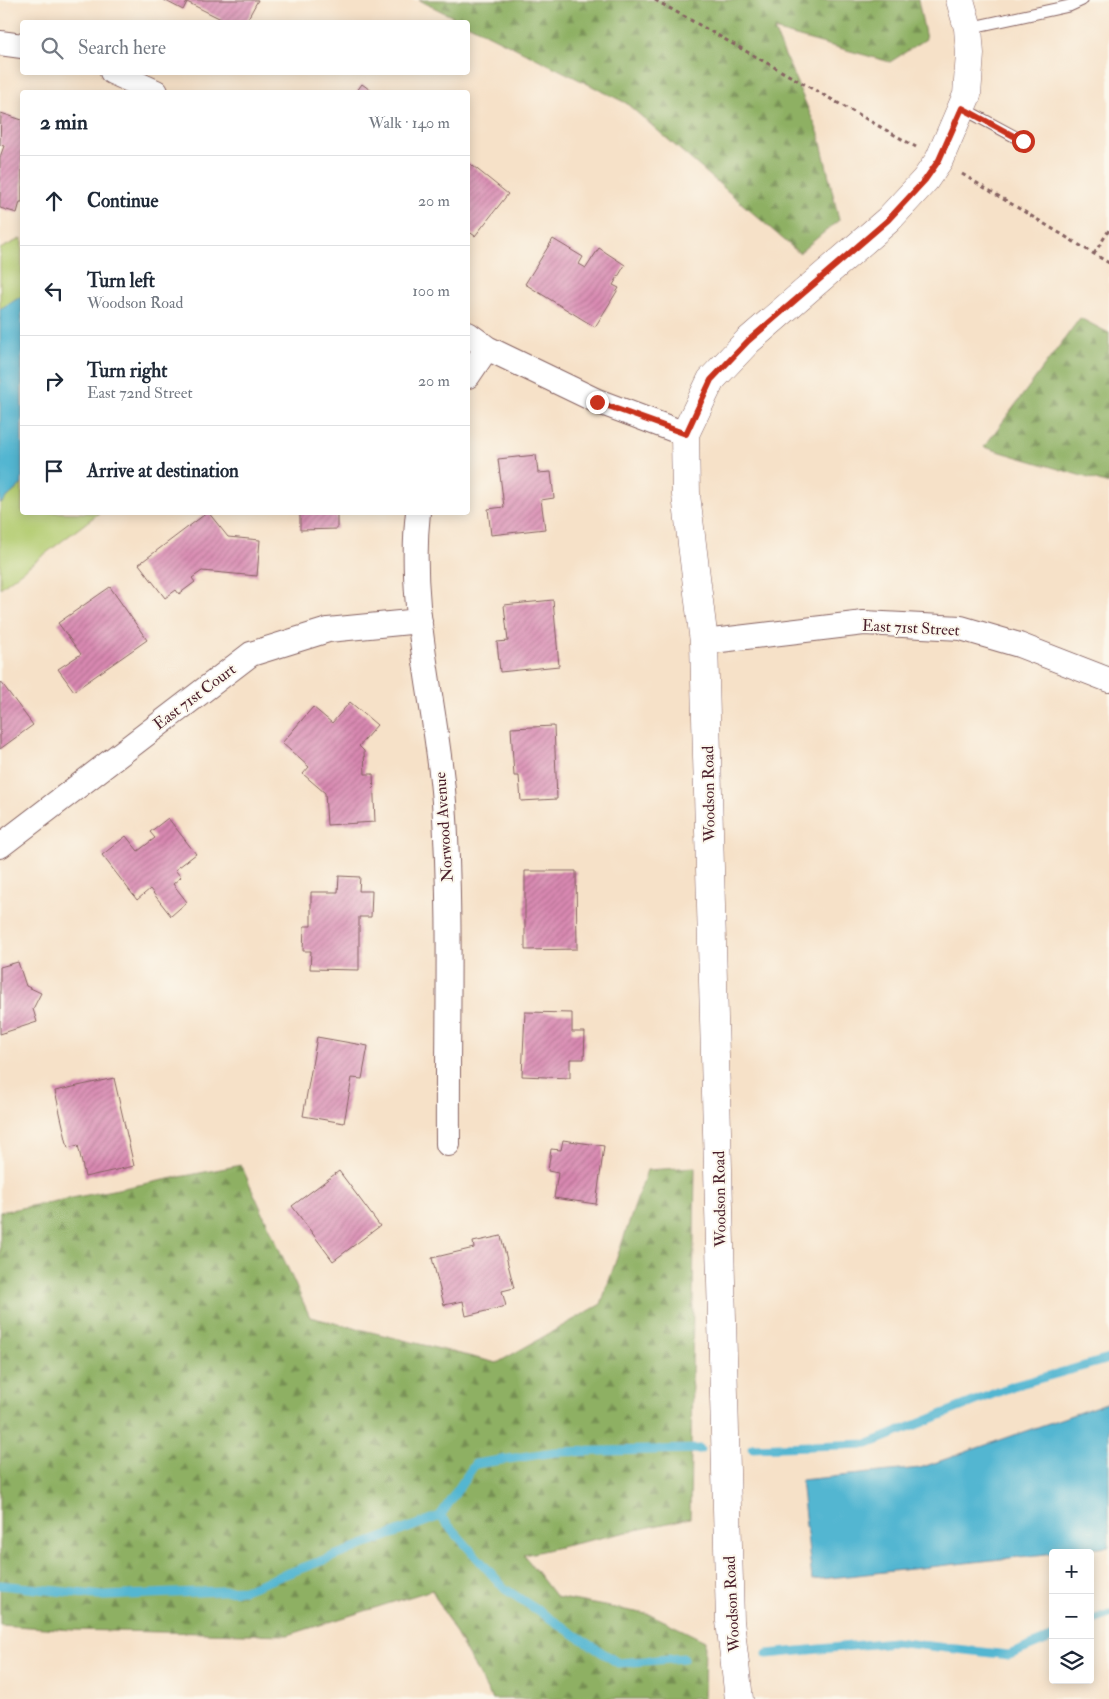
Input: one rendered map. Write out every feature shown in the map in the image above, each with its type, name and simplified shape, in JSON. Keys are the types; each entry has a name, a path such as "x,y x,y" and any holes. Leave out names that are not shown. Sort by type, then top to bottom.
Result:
{"street":[{"name":"Woodson Road","path":"739,1699 730,1621 704,642 686,495 686,434 711,380 748,341 888,220 925,180 939,160 962,108 967,87 970,54 968,28 960,0"},
{"path":"0,43 20,46"},
{"path":"119,75 152,90"},
{"path":"470,335 487,348 597,402 686,434"},
{"path":"470,373 487,348"},
{"name":"Norwood Avenue","path":"418,515 415,537 420,621 444,801 447,898 448,1144"},
{"name":"East 71st Court","path":"0,846 251,654 328,630 420,621"},
{"name":"East 71st Street","path":"704,642 864,623 961,628 1019,645 1109,680"}],"lane":[{"path":"968,28 1069,6 1082,0"},
{"path":"962,108 1023,141"}],"path":[{"path":"655,0 939,160 1109,262"},
{"path":"1094,254 1109,230"}],"green space":[{"path":"419,0 918,0 926,39 890,62 774,30 819,134 839,220 799,253 626,103 470,25 470,20 459,20"},
{"path":"20,239 20,297 0,309 0,249"},
{"path":"1080,318 1109,333 1109,484 984,447"},
{"path":"20,486 20,515 96,515 0,588 0,504"},
{"path":"241,1165 310,1317 497,1363 601,1304 647,1170 695,1167 690,1518 524,1555 556,1597 652,1615 705,1641 704,1699 492,1699 432,1590 288,1635 73,1630 0,1625 0,1212"}],"water":[{"path":"20,297 20,486 0,504 0,309"},
{"path":"1109,1402 1109,1547 1049,1549 1049,1554 812,1580 801,1480 920,1468"}],"building":[{"path":"164,0 258,0 247,20 220,20 187,2 183,10"},
{"path":"362,84 370,90 358,90"},
{"path":"1,113 20,119 20,202 17,213 0,208 0,157 4,146 0,145"},
{"path":"470,164 508,194 475,236 470,232"},
{"path":"553,239 583,257 579,264 586,268 599,248 625,265 613,285 619,288 595,327 525,284"},
{"path":"536,455 538,473 551,472 554,498 541,500 545,529 491,535 488,509 504,507 498,459"},
{"path":"204,515 210,515 228,537 260,540 257,576 202,571 192,578 195,582 179,594 176,590 165,598 139,564"},
{"path":"300,515 337,515 337,529 300,530"},
{"path":"110,587 147,640 74,691 58,669 81,654 58,623"},
{"path":"553,600 559,666 500,672 497,642 508,641 504,605"},
{"path":"0,683 33,725 0,749"},
{"path":"350,702 377,725 359,746 364,751 365,774 373,774 375,822 327,825 325,793 303,774 309,767 282,743 313,707 332,723"},
{"path":"554,726 557,799 521,801 519,776 514,776 511,728"},
{"path":"168,818 196,854 175,870 181,877 173,884 187,902 171,916 150,889 137,900 102,855 126,836 138,851 155,838 150,832"},
{"path":"525,871 576,871 577,949 525,950"},
{"path":"339,876 360,877 359,891 372,891 371,917 359,917 359,970 310,969 311,951 303,951 304,926 311,926 311,892 338,892"},
{"path":"18,962 26,986 41,993 33,1009 37,1022 0,1034 0,967"},
{"path":"525,1012 572,1013 572,1032 585,1032 584,1059 570,1059 570,1078 522,1076"},
{"path":"317,1037 368,1046 362,1079 352,1078 344,1123 303,1116"},
{"path":"114,1078 134,1166 85,1177 78,1145 68,1148 55,1091"},
{"path":"563,1140 604,1146 596,1204 554,1198 558,1173 548,1171 551,1149 561,1150"},
{"path":"339,1171 380,1226 333,1261 292,1206"},
{"path":"501,1236 514,1288 502,1291 506,1306 466,1316 463,1301 444,1305 432,1258 474,1248 473,1242"}],"waterway":[{"path":"752,1448 868,1444 1013,1386 1109,1359"},
{"path":"440,1516 475,1464 555,1452 700,1449"},
{"path":"0,1585 104,1596 244,1590 440,1516 505,1589 618,1663 684,1658"},
{"path":"1094,1620 1109,1614"},
{"path":"767,1654 894,1642 1009,1655 1049,1639"}],"route":[{"path":"597,402 686,434 711,380 748,341 888,220 925,180 939,160 962,108 1023,141"}]}
